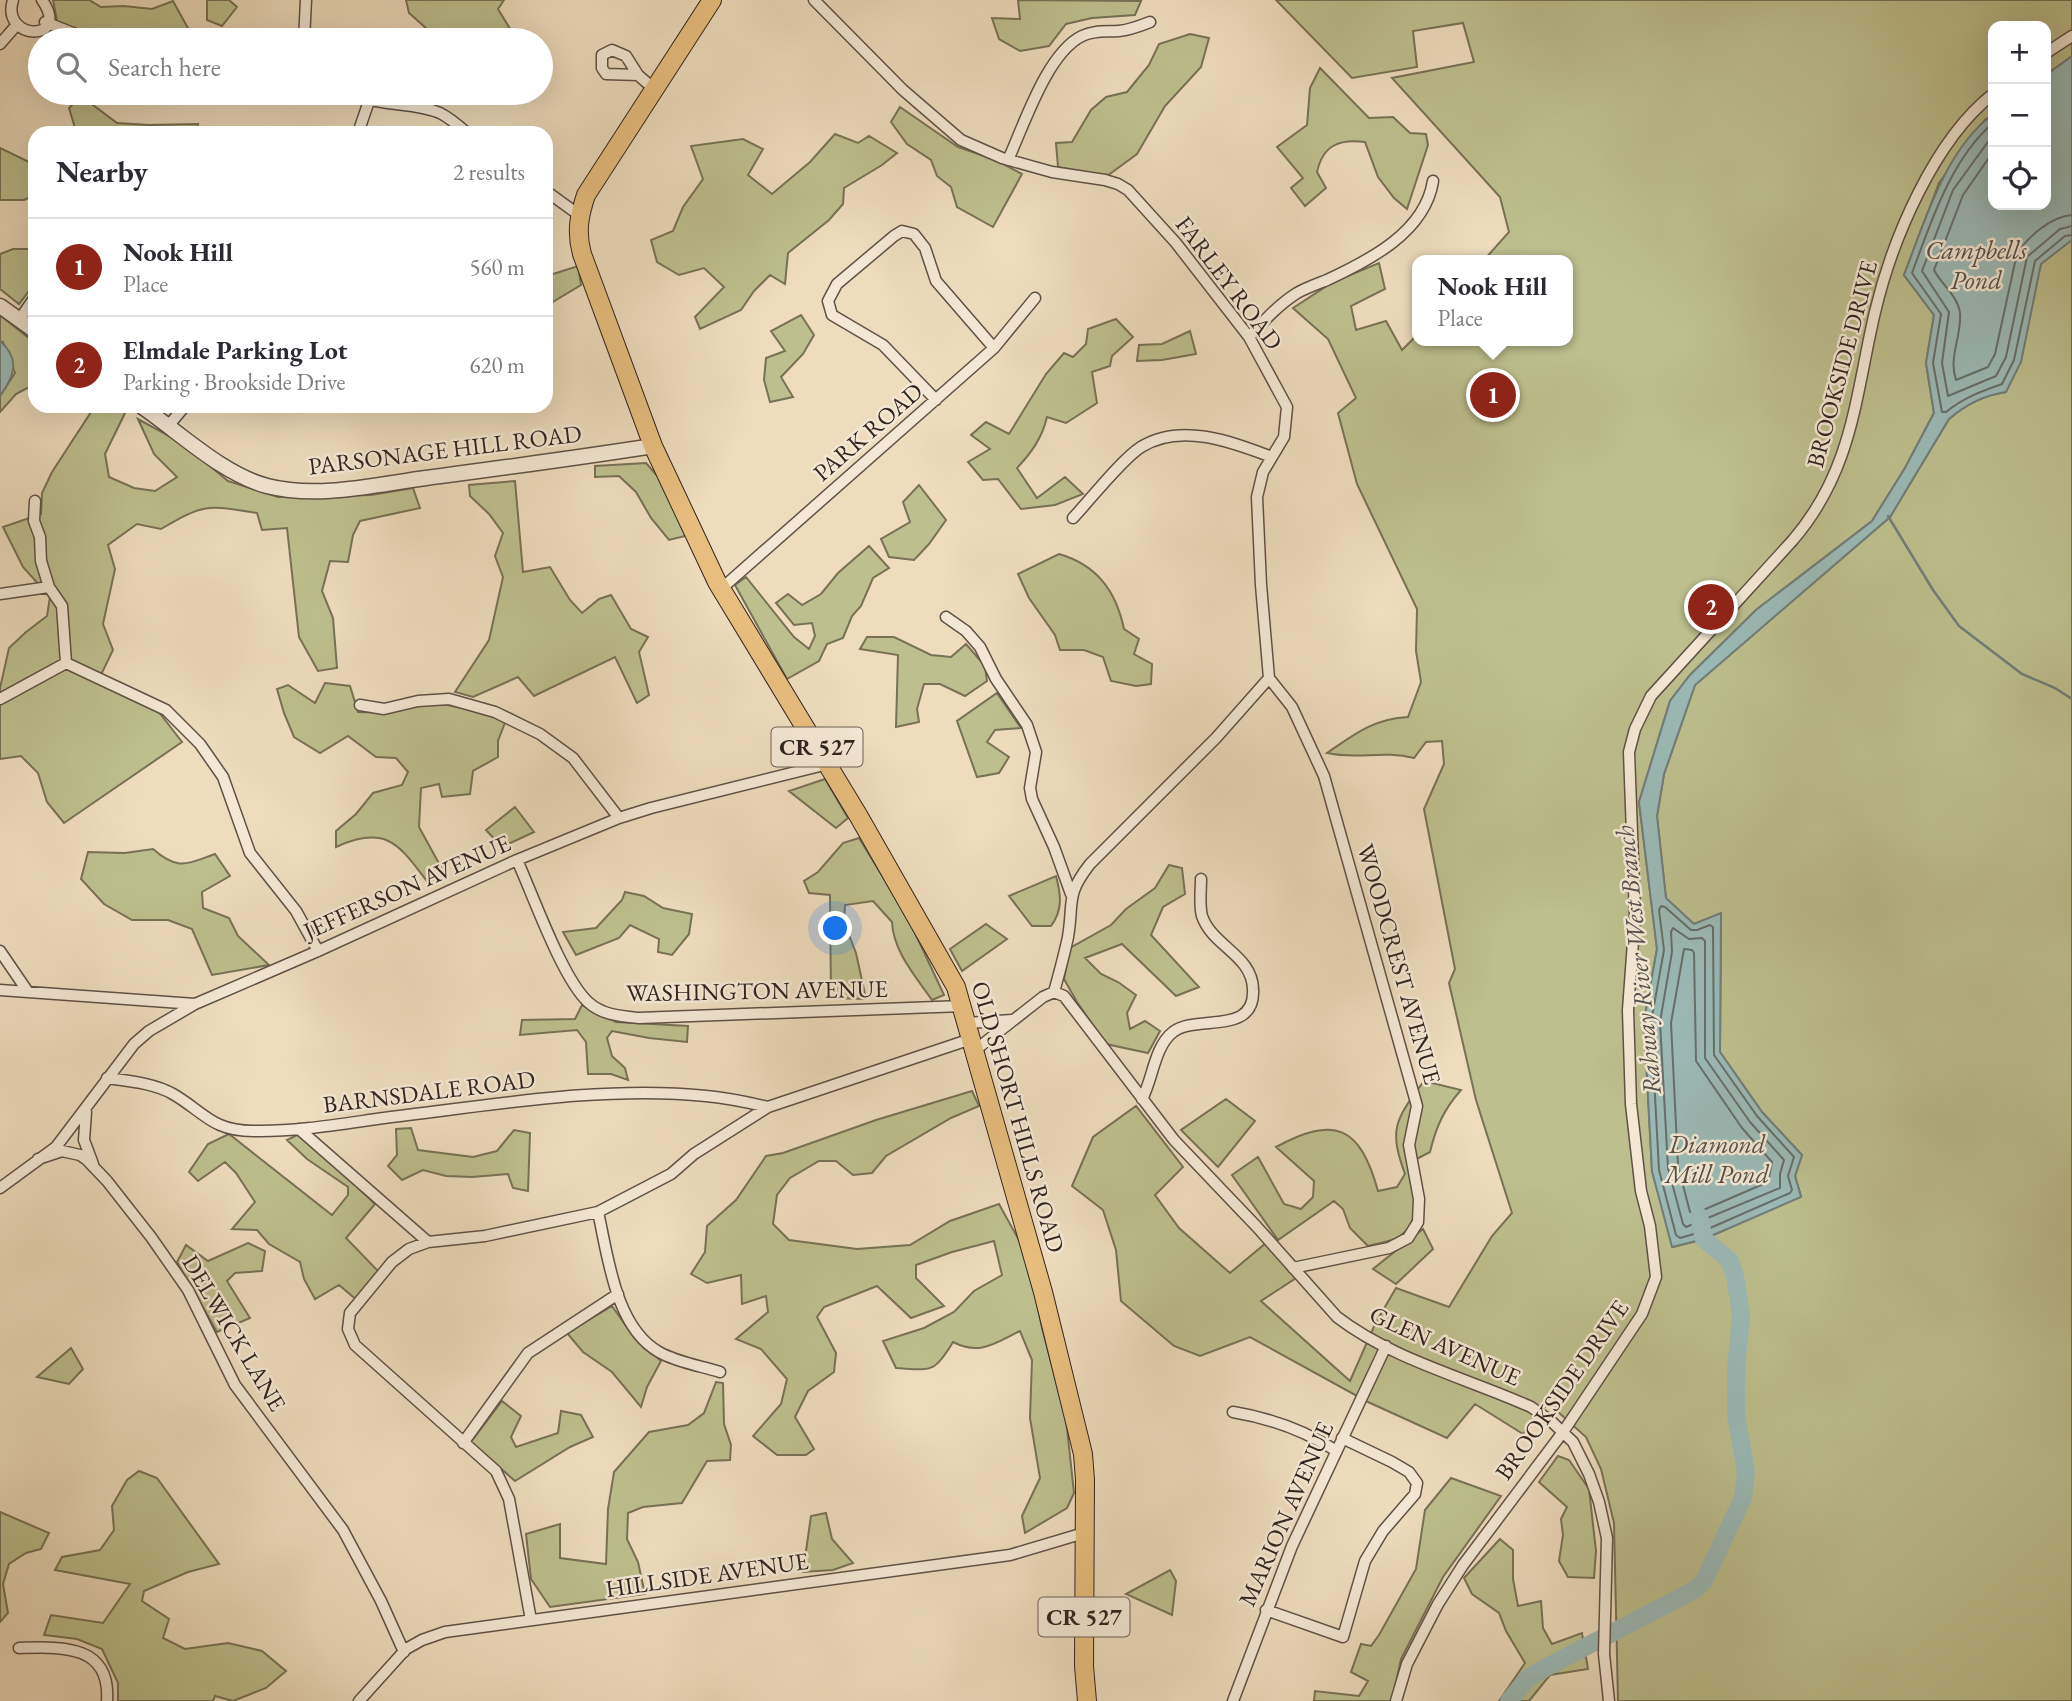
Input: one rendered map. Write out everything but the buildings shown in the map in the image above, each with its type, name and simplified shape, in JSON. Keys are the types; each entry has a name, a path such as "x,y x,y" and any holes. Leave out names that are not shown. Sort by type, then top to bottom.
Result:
{"main road":[{"name":"OLD SHORT HILLS ROAD","path":"707,3 586,195 579,215 577,237 653,446 721,589 828,764 948,969 969,1030 1075,1417 1085,1480 1084,1666 1087,1701"}],"street":[{"path":"40,28 45,22 47,9 41,0"},
{"path":"305,28 306,0"},
{"name":"FARLEY ROAD","path":"814,0 862,51 961,140 1008,160 1052,173 1105,180 1128,190 1176,243 1249,337 1287,407 1284,437 1263,472 1257,497 1269,678"},
{"path":"8,3 8,18 14,28 28,33"},
{"path":"45,22 60,28"},
{"path":"1008,160 1051,66 1067,47 1081,36 1098,31 1132,29 1150,22"},
{"path":"0,44 14,28"},
{"path":"2051,51 2072,36"},
{"path":"638,75 654,89"},
{"name":"BROOKSIDE DRIVE","path":"1396,1701 1407,1664 1438,1604 1463,1565 1563,1432 1642,1314 1656,1277 1652,1236 1641,1191 1633,1116 1628,1010 1635,915 1629,752 1635,729 1651,696 1793,540 1831,485 1846,445 1876,310 1904,227 1950,141 1964,121 1988,99"},
{"path":"360,126 368,105"},
{"path":"402,105 440,113 458,126"},
{"path":"1249,337 1279,306 1299,292 1360,263 1414,223 1431,196 1433,181"},
{"path":"553,196 579,215"},
{"path":"936,400 883,345 832,315 828,302 837,284 894,236 902,231 914,234 925,248 936,281 994,348"},
{"name":"PARK ROAD","path":"721,589 994,348 1035,298"},
{"path":"0,306 28,326"},
{"path":"19,320 28,307"},
{"name":"PARSONAGE HILL ROAD","path":"151,413 242,476 267,486 303,491 355,488 653,446"},
{"path":"169,425 178,413"},
{"path":"1073,519 1139,448 1155,440 1189,435 1228,440 1272,457"},
{"path":"35,501 34,522 40,537 41,561 49,587 62,606 66,663"},
{"path":"0,594 49,587"},
{"path":"946,617 966,631 980,647 996,679 1027,725 1036,752 1030,788 1032,799 1054,847 1071,894"},
{"path":"0,699 66,663"},
{"path":"66,663 166,710 200,744 223,777 250,853 296,911 318,951"},
{"path":"969,1030 992,1035 1043,997 1054,992 1068,936 1071,894 1079,878 1216,738 1269,678"},
{"name":"WOODCREST AVENUE","path":"1269,678 1292,708 1324,776 1417,1106 1409,1145 1419,1199 1418,1222 1408,1238 1389,1248 1293,1268"},
{"path":"360,705 384,709 418,701 449,699 495,712 540,734 573,758 619,818"},
{"name":"JEFFERSON AVENUE","path":"0,989 195,1004 517,860 619,818 828,764"},
{"name":"WASHINGTON AVENUE","path":"517,860 568,975 587,1001 608,1014 639,1018 969,1030"},
{"path":"1142,1099 1158,1055 1171,1033 1182,1027 1239,1017 1250,1007 1253,1000 1252,980 1247,966 1221,942 1202,916 1200,878"},
{"path":"0,951 28,992"},
{"name":"GLEN AVENUE","path":"1054,992 1064,996 1174,1140 1337,1317 1351,1328 1385,1346 1531,1407 1573,1442 1590,1474 1607,1538 1604,1654 1609,1701"},
{"path":"0,1188 56,1146 134,1044 149,1031 195,1004"},
{"path":"531,1620 509,1499 496,1471 355,1345 348,1329 350,1313 392,1262 409,1249 428,1241 485,1236 598,1212 671,1174 694,1154 768,1107 969,1030 1014,1020"},
{"name":"BARNSDALE ROAD","path":"107,1078 141,1083 166,1091 206,1119 226,1129 252,1131 299,1129 561,1096 664,1093 704,1095 768,1107"},
{"path":"89,1104 84,1140 94,1166"},
{"path":"299,1129 428,1241"},
{"name":"DELWICK LANE","path":"38,1158 62,1151 80,1155 94,1166 151,1237 188,1290 235,1385 343,1530 404,1651"},
{"path":"598,1212 612,1278 628,1318 642,1339 660,1352 720,1372"},
{"path":"463,1443 528,1353 618,1294"},
{"name":"MARION AVENUE","path":"1233,1701 1292,1546 1385,1346"},
{"path":"1233,1412 1261,1417 1320,1440 1335,1450"},
{"path":"1266,1610 1343,1637 1364,1561 1383,1531 1415,1494 1417,1483 1409,1472 1342,1438"},
{"name":"HILLSIDE AVENUE","path":"359,1701 404,1651 422,1640 445,1632 1010,1555 1084,1533"},
{"path":"19,1648 61,1647 81,1652 97,1665 102,1674 106,1684 107,1701"}],"green space":[{"path":"53,0 89,0 101,7 152,9 173,1 188,28 67,28 58,26"},
{"path":"207,0 229,0 237,7 222,26 207,20"},
{"path":"406,0 504,0 498,9 510,28 426,28 409,13"},
{"path":"1018,0 1141,1 1135,15 1092,18 1066,24 1049,46 1020,51 999,39 992,18 1020,19"},
{"path":"1276,0 2072,0 2072,56 2051,71 2051,21 1988,21 1988,118 1939,183 1904,275 1934,315 1926,363 1934,413 1905,468 1872,521 1756,610 1690,675 1670,701 1639,802 1657,949 1644,1021 1652,1171 1673,1247 1704,1239 1801,1196 1795,1176 1802,1155 1762,1112 1720,1052 1721,914 1694,924 1666,899 1657,816 1664,774 1695,685 1890,517 1949,419 1976,401 2006,392 2041,264 2072,238 2072,1701 1618,1701 1614,1523 1601,1469 1586,1437 1548,1403 1523,1434 1475,1404 1447,1438 1368,1402 1250,1337 1200,1356 1174,1346 1121,1301 1116,1250 1103,1210 1072,1186 1093,1137 1136,1106 1183,1167 1155,1195 1179,1228 1230,1273 1266,1243 1296,1278 1261,1301 1350,1381 1375,1324 1396,1288 1449,1307 1492,1236 1512,1213 1476,1100 1449,983 1455,969 1424,809 1444,764 1442,741 1426,742 1414,758 1327,753 1374,724 1408,717 1421,682 1416,651 1417,609 1357,484 1338,413 1356,398 1328,339 1293,308 1333,282 1379,263 1385,289 1351,306 1356,330 1386,321 1402,350 1412,340 1412,346 1573,346 1573,255 1488,255 1509,232 1500,197 1392,78 1474,62 1463,23 1413,31 1417,67 1352,78"},
{"path":"1190,34 1209,38 1201,67 1165,106 1137,154 1107,176 1058,167 1056,143 1072,142 1091,110 1106,97 1127,92 1149,65 1159,44"},
{"path":"1320,68 1369,118 1393,117 1410,133 1426,134 1428,145 1407,209 1394,198 1378,177 1365,142 1340,143 1328,150 1317,172 1326,188 1305,206 1291,188 1303,178 1277,147 1307,125 1310,88"},
{"path":"72,105 93,105 117,123 198,124 198,126 74,126 69,108"},
{"path":"900,107 958,147 996,160 1022,174 993,227 957,207 951,187 937,176 931,160 907,144 891,122"},
{"path":"835,134 858,143 869,136 897,153 844,188 843,204 829,220 788,253 785,284 770,275 754,291 741,310 700,329 695,317 724,287 704,268 679,275 657,262 651,240 673,231 683,207 703,179 691,146 743,139 763,149 748,175 772,194 810,162"},
{"path":"0,148 28,162 28,198 0,200"},
{"path":"13,249 28,249 28,292 19,304 0,289 0,254"},
{"path":"578,266 581,285 553,302 553,274"},
{"path":"0,315 28,337 28,388 16,394 0,412 0,396 15,373 3,342 0,341"},
{"path":"801,315 814,335 803,354 781,377 793,397 770,402 764,380 766,358 785,351 771,331"},
{"path":"1116,319 1133,337 1112,356 1110,366 1092,372 1097,403 1066,423 1047,417 1036,444 1017,468 1037,498 1065,477 1083,494 1055,505 1021,509 998,479 983,480 968,462 990,449 971,435 986,422 1009,434 1046,374 1064,353 1073,357 1086,344 1088,329"},
{"path":"1190,331 1196,354 1137,361 1139,345 1162,344"},
{"path":"90,413 125,413 105,454 109,477 134,488 155,491 177,477 154,454 138,419 182,443 228,481 278,497 371,495 413,488 420,508 360,521 353,535 348,562 330,561 322,591 333,618 337,668 318,671 299,637 287,528 262,530 257,513 207,508 188,514 161,529 137,524 108,545 115,569 103,624 113,650 97,683 158,711 182,742 64,823 47,802 38,773 21,756 0,759 0,688 9,648 47,616 50,597 23,567 3,527 41,514 42,493 52,472"},
{"path":"646,463 660,479 689,535 669,540 651,518 636,492 619,476 595,477 595,466"},
{"path":"515,481 523,572 550,567 570,600 582,613 599,599 611,595 631,629 648,637 639,652 649,695 637,703 615,657 534,696 518,677 473,697 455,692 489,640 503,577 495,556 503,533 489,514 470,496 469,485"},
{"path":"919,485 946,520 914,560 889,557 881,539 910,522 903,502"},
{"path":"869,546 889,568 873,578 843,638 827,644 819,661 787,679 735,585 746,577 794,637 809,649 815,636 812,623 794,625 776,603 788,594 802,605 821,594 838,573"},
{"path":"1059,554 1084,565 1103,581 1116,603 1124,629 1139,639 1134,654 1152,664 1151,684 1136,686 1111,681 1103,657 1084,650 1060,650 1055,635 1029,598 1018,574"},
{"path":"867,637 894,637 931,655 951,657 966,644 985,666 987,681 965,696 940,684 924,684 917,709 919,722 896,727 898,655 860,649"},
{"path":"325,683 350,686 358,712 382,711 427,703 462,708 506,720 498,741 498,757 473,771 470,794 442,797 439,784 421,788 419,827 447,878 430,885 401,850 381,838 354,840 336,847 336,831 356,814 373,793 402,785 408,772 396,758 376,757 348,736 320,753 294,737 277,689 288,685 315,703"},
{"path":"997,693 1021,728 995,730 987,742 1009,757 999,773 977,777 957,721"},
{"path":"825,779 848,818 836,828 789,791"},
{"path":"515,807 534,832 502,847 486,830"},
{"path":"859,838 908,918 944,995 932,1000 901,953 893,933 892,922 873,901 845,905 844,922 856,953 866,999 831,998 830,895 809,893 804,881 818,872 843,843"},
{"path":"153,849 169,860 182,864 215,854 230,876 202,892 203,908 229,918 238,936 269,965 212,975 192,929 168,920 132,920 104,904 81,879 88,852 125,853"},
{"path":"1169,865 1182,868 1185,894 1163,907 1151,935 1199,987 1176,996 1122,944 1085,958 1101,974 1136,995 1127,1013 1130,1029 1145,1021 1160,1031 1148,1053 1106,1044 1064,979 1070,948 1111,925 1126,909 1155,888"},
{"path":"1056,876 1060,902 1058,914 1051,926 1032,926 1009,896"},
{"path":"625,892 644,896 663,908 692,914 689,934 672,955 658,952 659,939 630,925 619,938 576,955 563,932 596,928 622,900"},
{"path":"986,924 1007,939 962,971 950,949"},
{"path":"582,1005 616,1022 688,1026 687,1042 612,1031 607,1038 612,1056 625,1068 628,1080 611,1074 588,1074 586,1042 577,1030 520,1035 522,1020 575,1019"},
{"path":"1424,1081 1461,1090 1441,1119 1430,1152 1409,1163 1415,1212 1407,1229 1393,1240 1368,1246 1350,1228 1343,1209 1334,1201 1278,1240 1232,1175 1258,1157 1284,1204 1301,1209 1313,1197 1314,1181 1276,1147 1314,1131 1329,1130 1342,1133 1353,1140 1363,1152 1378,1191 1397,1187 1405,1174 1397,1145 1398,1124 1407,1105"},
{"path":"972,1091 979,1106 951,1118 886,1156 872,1173 853,1175 836,1161 819,1161 790,1178 777,1195 773,1224 789,1240 857,1249 910,1245 950,1221 999,1204 1021,1244 1033,1284 1066,1419 1074,1493 1067,1508 1025,1533 1022,1516 1040,1478 1030,1418 1032,1360 1020,1331 979,1348 953,1342 936,1365 924,1369 896,1368 883,1341 924,1328 954,1312 974,1291 1002,1275 994,1241 916,1265 916,1278 944,1306 911,1318 877,1286 824,1307 817,1317 836,1353 834,1372 808,1391 795,1417 814,1449 806,1455 777,1455 753,1436 781,1404 787,1379 761,1349 736,1339 768,1312 766,1296 742,1304 741,1275 707,1283 691,1274 705,1252 707,1226 736,1200 766,1156 783,1153 876,1120"},
{"path":"1226,1099 1255,1121 1218,1167 1181,1130"},
{"path":"411,1128 418,1150 473,1157 497,1151 514,1130 530,1133 528,1191 513,1188 508,1174 446,1176 423,1170 402,1180 388,1166 397,1155 396,1129"},
{"path":"301,1133 375,1204 346,1238 378,1271 358,1301 339,1285 315,1299 304,1279 300,1262 269,1244 257,1230 232,1229 255,1202 236,1173 225,1162 198,1181 189,1172 208,1144 229,1134 332,1215 348,1195 348,1187 307,1159 287,1140"},
{"path":"1423,1229 1433,1249 1396,1284 1373,1269"},
{"path":"248,1243 265,1251 262,1271 235,1273 227,1281 250,1318 217,1332 177,1262 186,1245 208,1261"},
{"path":"612,1306 629,1330 661,1361 647,1387 641,1407 612,1372 583,1352 567,1333"},
{"path":"71,1348 83,1369 69,1384 37,1377"},
{"path":"716,1382 723,1383 724,1424 731,1445 730,1460 707,1461 682,1503 643,1507 628,1513 627,1539 638,1562 645,1594 550,1607 531,1579 526,1534 560,1524 560,1558 606,1564 608,1509 614,1472 649,1432 688,1425 704,1413"},
{"path":"502,1401 521,1416 511,1437 516,1447 558,1433 561,1411 581,1415 593,1437 570,1447 515,1481 471,1442"},
{"path":"1558,1456 1569,1460 1589,1489 1596,1551 1594,1578 1568,1577 1559,1561 1563,1535 1561,1519 1567,1507 1539,1482"},
{"path":"139,1471 157,1478 219,1564 188,1572 144,1591 142,1601 169,1619 163,1638 185,1649 228,1643 262,1651 286,1671 266,1688 233,1701 215,1696 213,1701 118,1701 118,1683 102,1649 77,1639 44,1635 51,1615 103,1623 130,1584 55,1570 62,1557 100,1550 114,1530 112,1506 127,1480"},
{"path":"1451,1478 1501,1496 1443,1577 1401,1659 1392,1701 1314,1701 1315,1691 1359,1696 1368,1681 1351,1672 1361,1644 1371,1646 1416,1569 1425,1510"},
{"path":"0,1512 49,1533 41,1549 26,1553 9,1564 3,1584 8,1613 0,1622"},
{"path":"826,1513 832,1539 853,1563 833,1570 803,1572 811,1516"},
{"path":"1500,1539 1513,1550 1513,1579 1518,1606 1541,1601 1543,1628 1552,1644 1582,1633 1588,1669 1550,1675 1529,1701 1499,1701 1525,1663 1499,1613 1472,1594 1464,1578"},
{"path":"1170,1570 1176,1581 1172,1615 1126,1594"}],"water":[{"path":"2072,56 2072,240 2041,264 2021,362 2006,392 1976,401 1949,419 1890,517 1695,685 1664,774 1657,816 1666,898 1694,924 1721,913 1720,1052 1762,1112 1802,1155 1795,1176 1801,1197 1704,1239 1672,1247 1652,1171 1644,1021 1657,949 1639,802 1670,701 1690,675 1756,610 1872,521 1905,468 1934,413 1926,363 1934,315 1904,275 1949,167 1976,129 1988,118 1988,210 2051,210 2051,71"},
{"path":"0,341 11,355 13,368 9,382 0,396"}],"waterway":[{"path":"1888,516 1933,590 1959,626 2022,674 2055,688 2072,699"},
{"name":"Rahway River West Branch","path":"1509,1701 1527,1679 1545,1668 1696,1589 1704,1581 1743,1498 1746,1472 1736,1415 1736,1368 1741,1316 1735,1276 1730,1261 1704,1239 1699,1216"}],"place":[{"name":"Nook Hill","path":"1493,395"},
{"name":"Elmdale Parking Lot","path":"1711,607"}],"water label":[{"name":"Campbells Pond","path":"1976,265"},
{"name":"Diamond Mill Pond","path":"1717,1159"}]}
